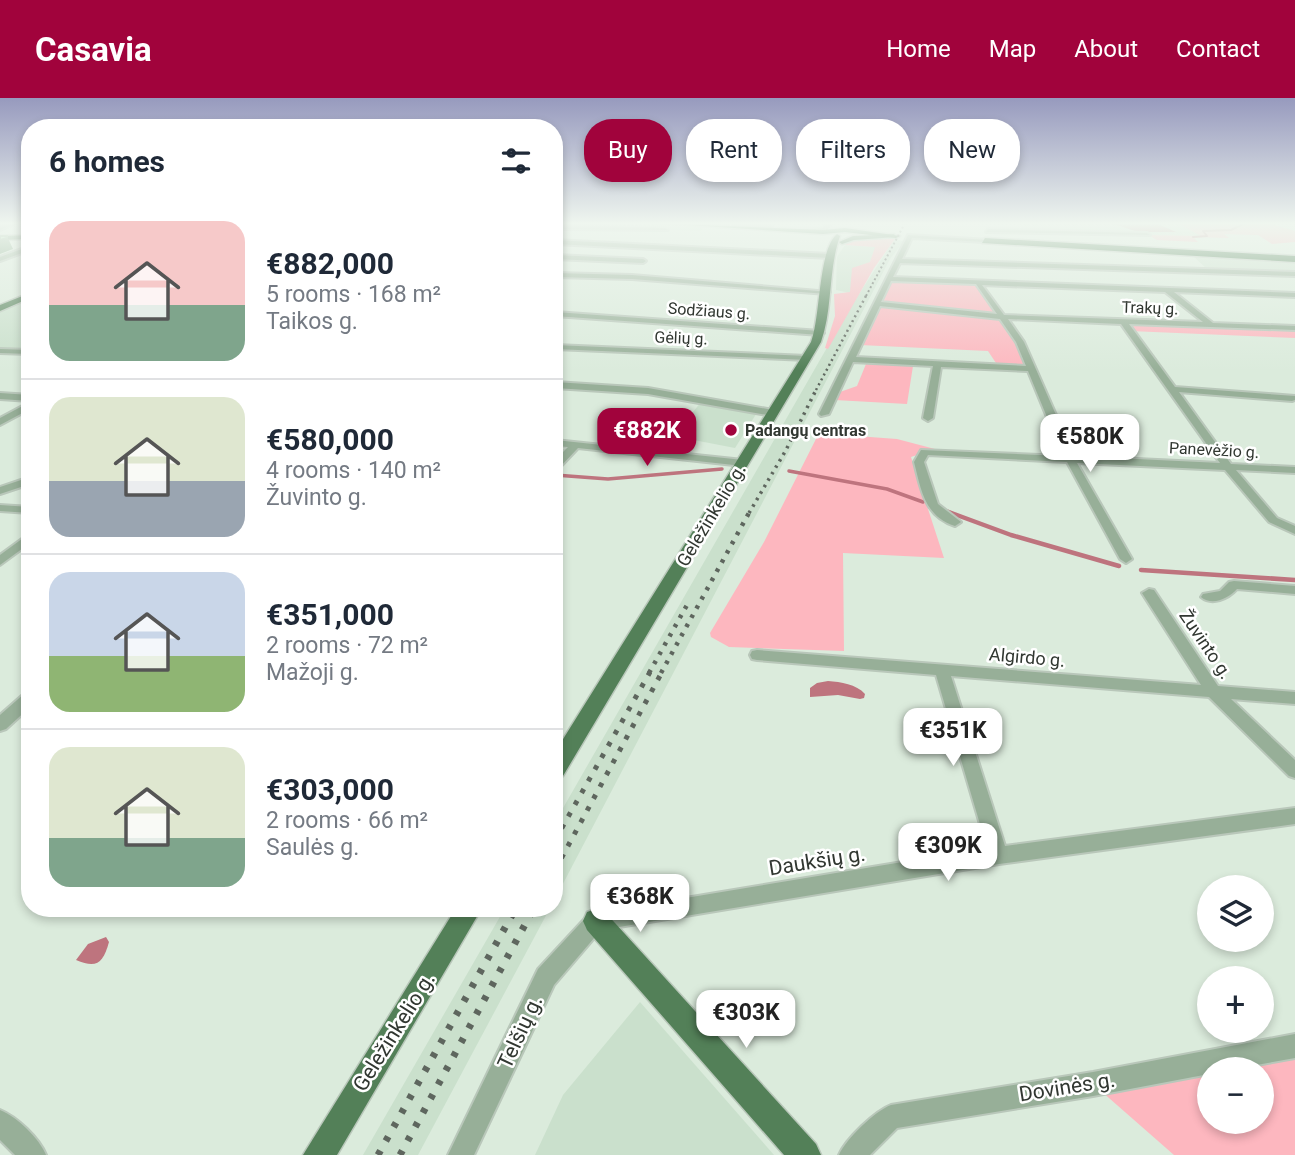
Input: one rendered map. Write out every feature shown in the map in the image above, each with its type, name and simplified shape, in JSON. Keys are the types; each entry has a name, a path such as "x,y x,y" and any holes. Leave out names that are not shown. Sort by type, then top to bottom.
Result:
{"main road":[{"name":"Geležinkelio g.","path":"563,757 807,358 820,333 829,272"},
{"path":"0,308 21,299"},
{"name":"Geležinkelio g.","path":"319,1155 464,917"},
{"path":"596,921 805,1155"}],"street":[{"path":"632,277 635,272"},
{"path":"824,414 892,272"},
{"path":"1244,272 1295,274"},
{"path":"563,275 632,277 827,292"},
{"path":"889,279 1295,295"},
{"path":"1095,281 1102,288"},
{"path":"978,283 1020,342 1069,457 1126,559"},
{"path":"1167,290 1211,325"},
{"name":"Trakų g.","path":"878,304 1002,317 1295,328"},
{"name":"Sodžiaus g.","path":"563,315 820,333"},
{"path":"1123,321 1227,467 1273,520 1295,530"},
{"name":"Gėlių g.","path":"563,347 807,358"},
{"path":"0,351 21,352"},
{"path":"850,359 1030,369"},
{"path":"928,418 937,364"},
{"path":"563,385 639,390 773,412"},
{"path":"1171,389 1292,398"},
{"path":"0,396 21,397"},
{"path":"0,422 21,410"},
{"path":"563,444 743,463"},
{"path":"563,458 576,445"},
{"name":"Panevėžio g.","path":"955,522 933,509 919,462 925,452 1295,470"},
{"path":"0,491 21,483"},
{"path":"0,508 21,509"},
{"path":"0,561 21,544"},
{"path":"1208,597 1224,595 1234,585 1295,590"},
{"name":"Žuvinto g.","path":"1149,593 1213,691 1295,771"},
{"name":"Algirdo g.","path":"757,655 1295,698"},
{"path":"942,670 999,855"},
{"path":"0,725 21,705"},
{"name":"Daukšių g.","path":"596,921 999,855 1295,816"},
{"name":"Telšių g.","path":"461,1155 546,977 596,921"},
{"name":"Dovinės g.","path":"852,1155 891,1117 1093,1084 1295,1046"},
{"path":"0,1122 33,1155"}],"shaded area":[{"path":"837,272 863,272 850,293 836,290"},
{"path":"852,272 872,272 828,349 825,348 835,316 834,294 850,292"},
{"path":"873,272 883,272 563,884 563,808 848,311"},
{"path":"891,281 977,285 997,314 882,302"},
{"path":"21,299 21,352 0,351 0,308"},
{"path":"881,305 1001,320 1017,342 1025,365 998,366 988,351 860,345"},
{"path":"1123,321 1295,328 1295,338 1130,331"},
{"path":"866,364 913,366 907,404 835,400 840,392 857,386"},
{"path":"702,401 758,411 735,448 673,436"},
{"path":"820,431 897,439 935,449 922,450 920,454 911,457 944,558 843,553 844,651 729,647 711,637 710,633 764,542"},
{"path":"828,681 853,686 865,694 864,698 838,695 810,697 810,688 817,683"},
{"path":"500,917 545,917 418,1155 363,1155"},
{"path":"106,937 109,942 98,962 89,964 76,960 88,944"},
{"path":"640,1002 774,1155 535,1155 563,1095"},
{"path":"1295,1046 1295,1155 1174,1155 1093,1084 1197,1064 1197,1134 1274,1134 1274,1057 1237,1057"}],"waterway":[{"path":"563,476 608,479 722,469"},
{"path":"789,471 887,489 923,502"},
{"path":"943,510 951,513"},
{"path":"946,511 1011,535 1119,566"},
{"path":"1141,570 1295,580"}],"railway":[{"path":"866,296 879,272"},
{"path":"816,390 867,294"},
{"path":"749,513 786,450 816,390"},
{"path":"661,673 750,511"},
{"path":"649,673 687,605"},
{"path":"563,826 650,672"},
{"path":"563,855 662,672"},
{"path":"378,1155 511,917"},
{"path":"400,1155 529,917"}],"place":[{"name":"Padangų centras","path":"731,430"}]}
